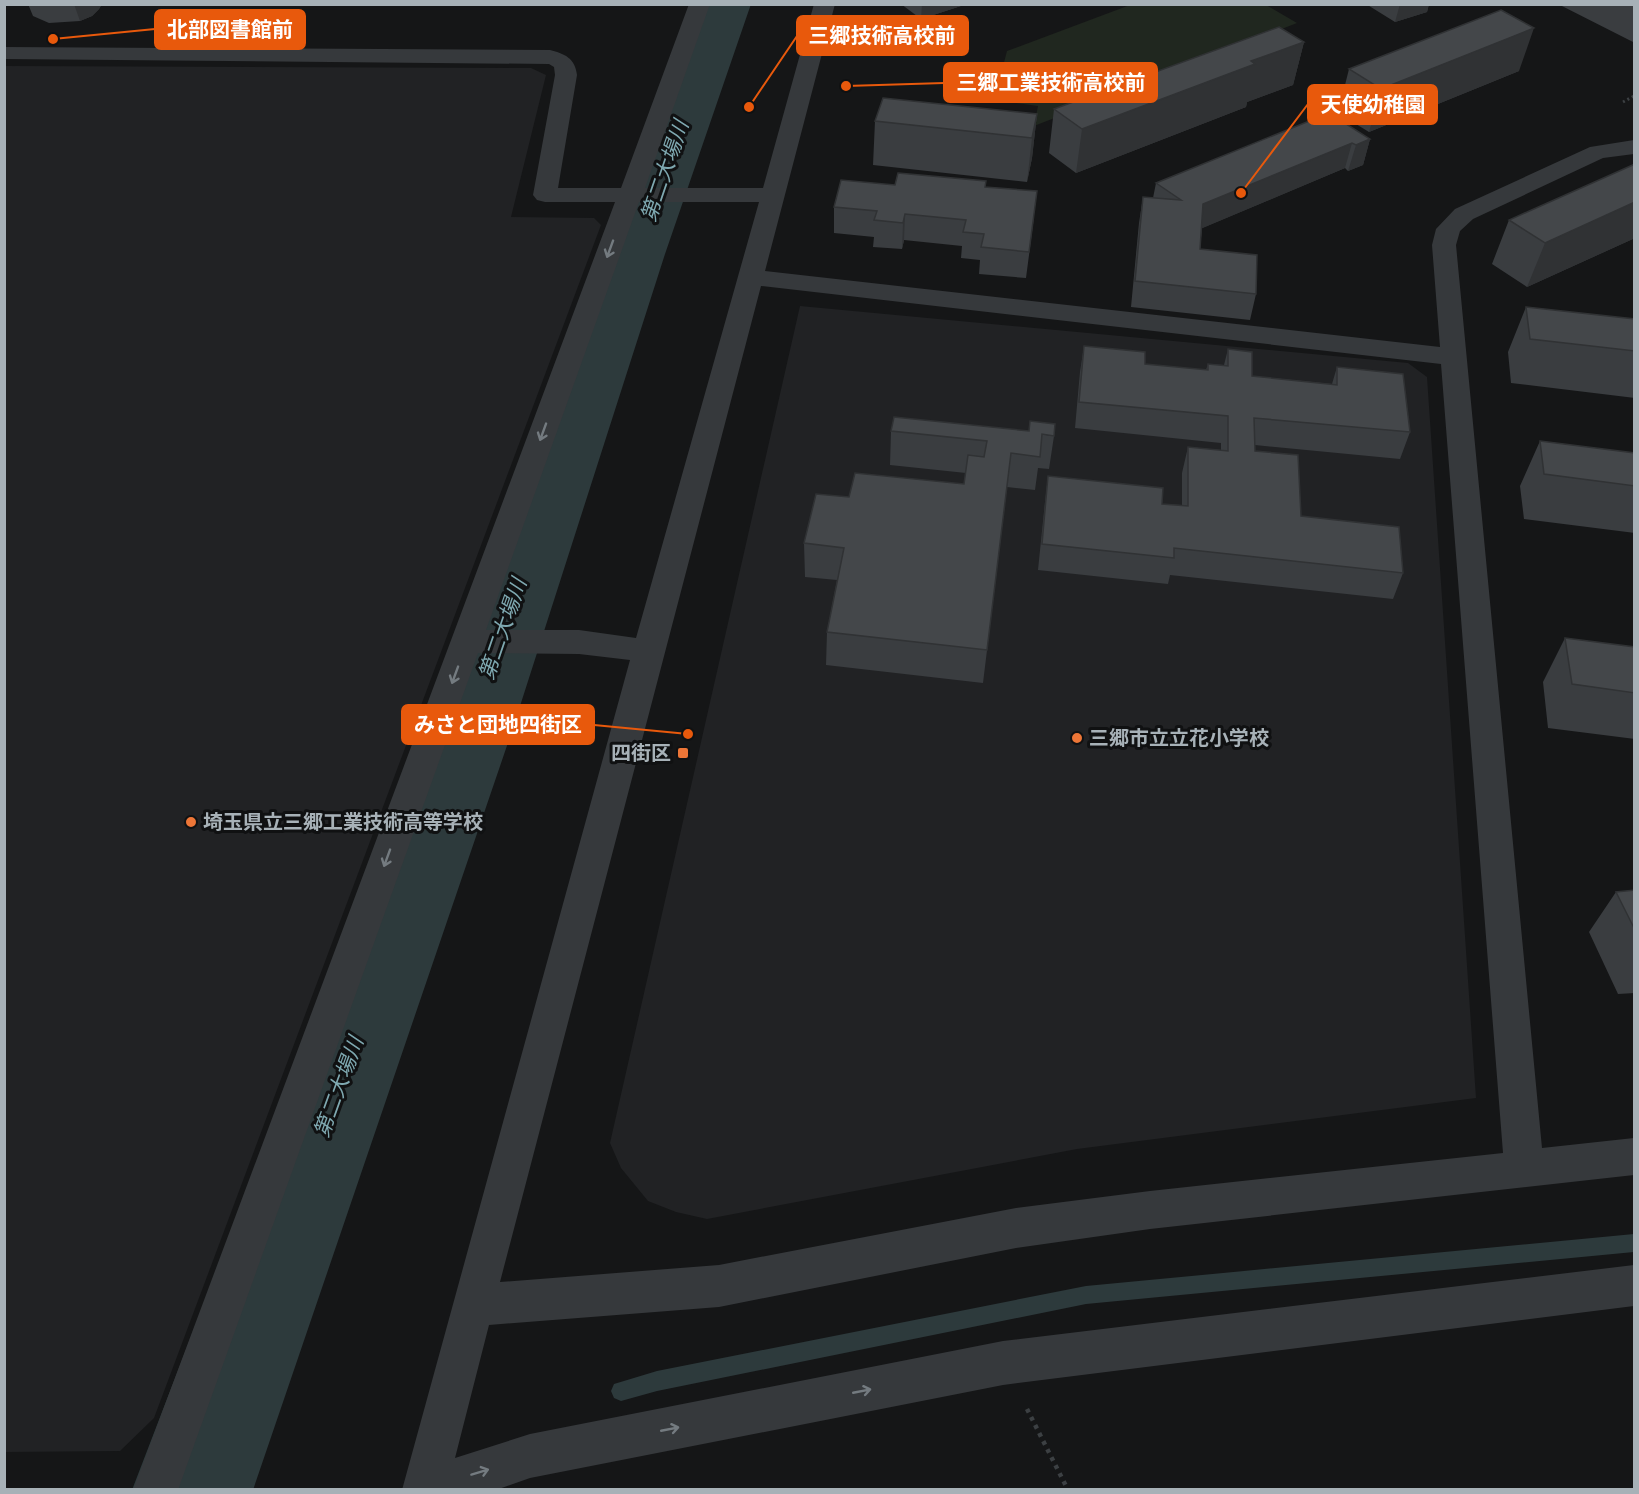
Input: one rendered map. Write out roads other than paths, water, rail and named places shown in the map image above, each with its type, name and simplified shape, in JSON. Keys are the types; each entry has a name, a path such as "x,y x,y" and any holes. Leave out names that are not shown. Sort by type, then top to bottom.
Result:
{"street":[{"path":"154,1490 467,641 636,194 699,4"},
{"path":"424,1490 648,651 825,4"},
{"path":"4,52 550,57 560,60 565,66 566,75 545,195 773,195"},
{"path":"1524,1168 1444,245 1448,229 1464,214 1598,152 1635,147"},
{"path":"752,277 1455,357"},
{"path":"467,641 579,642 648,651"},
{"path":"474,1305 719,1286 1028,1226 1150,1210 1635,1157"},
{"path":"424,1490 530,1456 1003,1363 1635,1286"}],"waterway":[{"name":"第二大場川","path":"192,1490 468,731 632,254 723,4"},
{"path":"621,1391 657,1381 1086,1295 1634,1243"},
{"path":"219,1411 266,1407"}],"place":[{"name":"北部図書館前","path":"53,39"},
{"name":"三郷工業技術高校前","path":"846,86"},
{"name":"三郷技術高校前","path":"749,107"},
{"name":"天使幼稚園","path":"1241,193"},
{"name":"みさと団地四街区","path":"688,734"},
{"name":"三郷市立立花小学校","path":"1077,738"},
{"name":"四街区","path":"683,753"},
{"name":"埼玉県立三郷工業技術高等学校","path":"191,822"}]}
